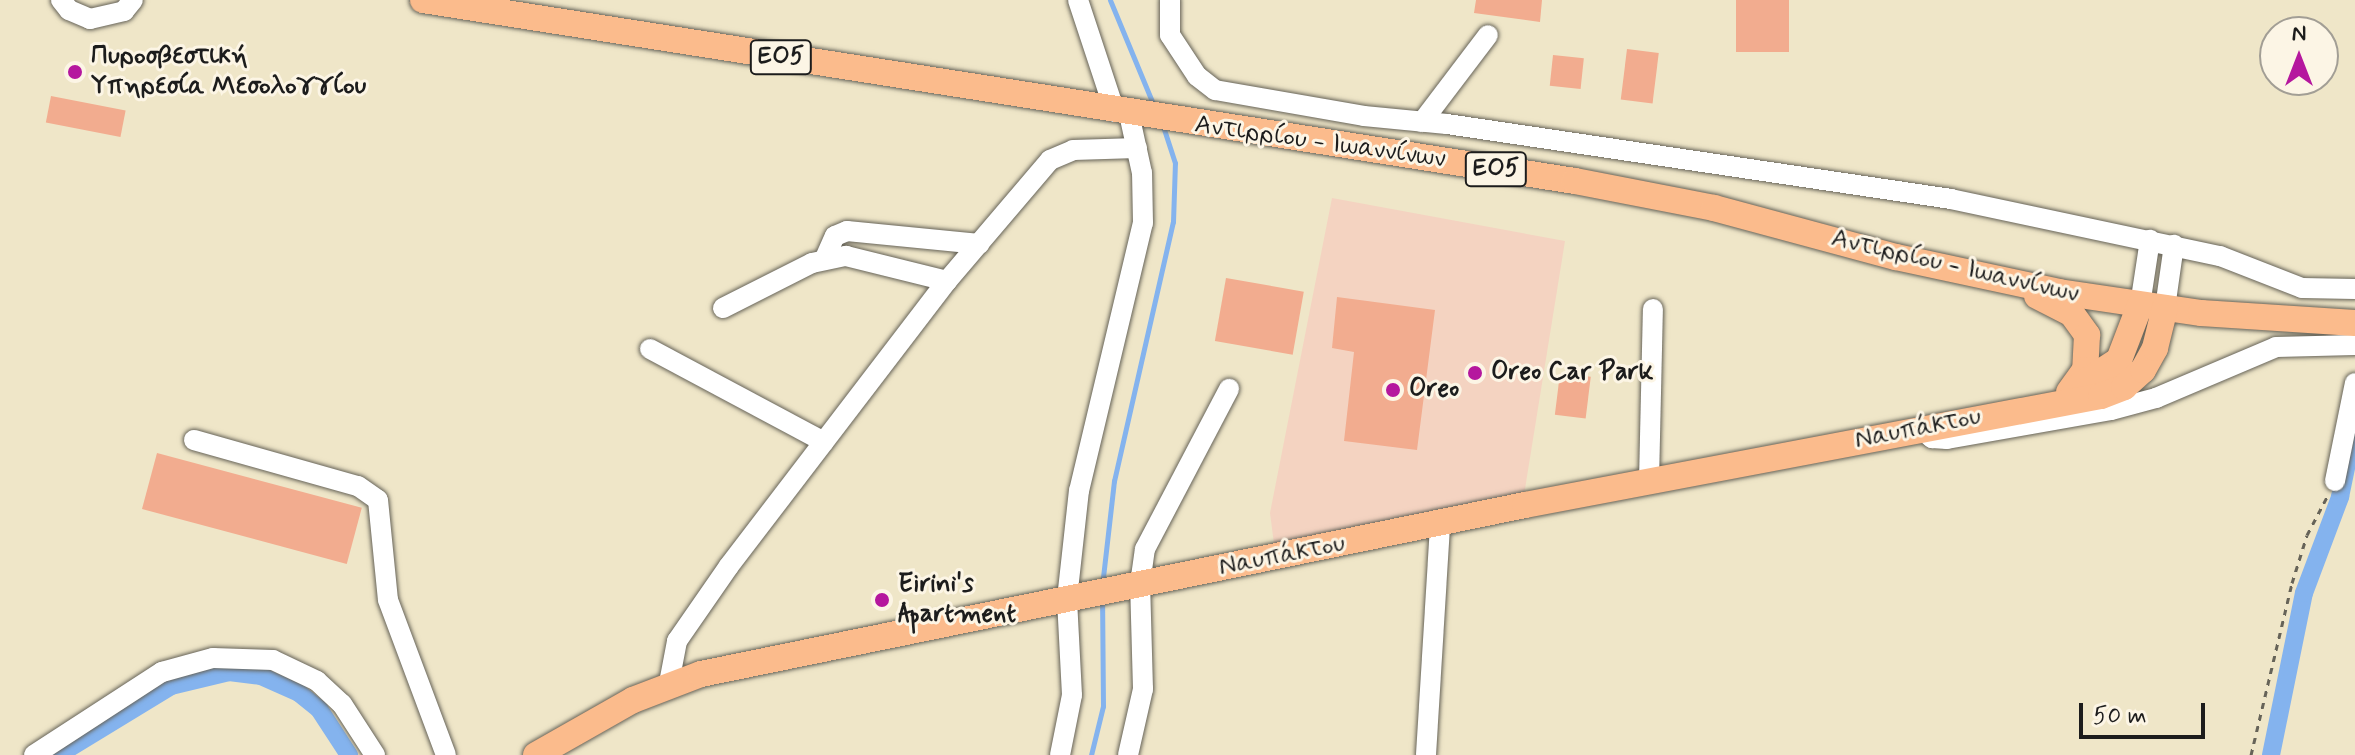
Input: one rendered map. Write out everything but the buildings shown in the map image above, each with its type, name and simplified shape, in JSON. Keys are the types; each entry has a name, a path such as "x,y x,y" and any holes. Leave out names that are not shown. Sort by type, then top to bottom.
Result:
{"main road":[{"name":"Αντιρρίου - Ιωαννίνων","path":"423,0 1674,200 2006,282 2217,314 2355,323"},
{"path":"2006,282 2055,304 2081,323 2088,359 2069,392"},
{"path":"2151,360 2152,306"},
{"name":"Ναυπάκτου","path":"2045,404 2096,379 2119,360 2152,306"},
{"name":"Ναυπάκτου","path":"536,755 669,683 1649,481 2111,393 2134,379 2186,327 2217,314"}],"street":[{"path":"61,0 69,10 90,19 124,11 133,0"},
{"path":"1060,755 1072,695 1079,491 1141,238 1144,201 1137,148 1128,114 1078,0"},
{"path":"1170,0 1170,35 1197,76 1215,90 1852,182 2174,245 2220,256 2302,288 2355,289"},
{"path":"1422,122 1488,35"},
{"path":"1202,126 1215,90"},
{"path":"669,683 677,641 947,281 1057,154 1137,148"},
{"path":"825,258 835,236 847,231 979,244"},
{"path":"2150,240 2152,306"},
{"path":"2152,306 2174,245"},
{"path":"723,308 825,258 872,259 947,281"},
{"path":"1649,481 1653,309"},
{"path":"1920,428 1932,438 1947,439 2111,410 2156,398 2276,347 2355,345"},
{"path":"650,349 824,442"},
{"path":"2335,481 2355,383"},
{"path":"1128,755 1143,689 1128,586 1149,532 1183,483 1229,389"},
{"path":"194,440 358,486 378,500 388,600 446,755"},
{"path":"1426,755 1440,524"},
{"path":"34,755 162,672 213,658 273,660 305,674 342,704 375,755"}],"path":[{"path":"2251,755 2292,583 2307,535 2335,481"}],"shaded area":[{"path":"1332,198 1565,241 1524,495 1274,544 1270,513"}],"waterway":[{"path":"1110,0 1154,106"},
{"path":"1102,586 1114,481 1173,222 1175,163 1163,126"},
{"path":"2271,755 2304,593 2340,497 2353,434"},
{"path":"1091,755 1103,706 1102,599"},
{"path":"58,755 171,686 229,672 261,676 299,693 319,709 349,755"}],"place":[{"name":"Πυροσβεστική Υπηρεσία Μεσολογγίου","path":"75,72"},
{"name":"Oreo Car Park","path":"1475,373"},
{"name":"Oreo","path":"1393,390"},
{"name":"Eirini's Apartment","path":"882,600"}]}
